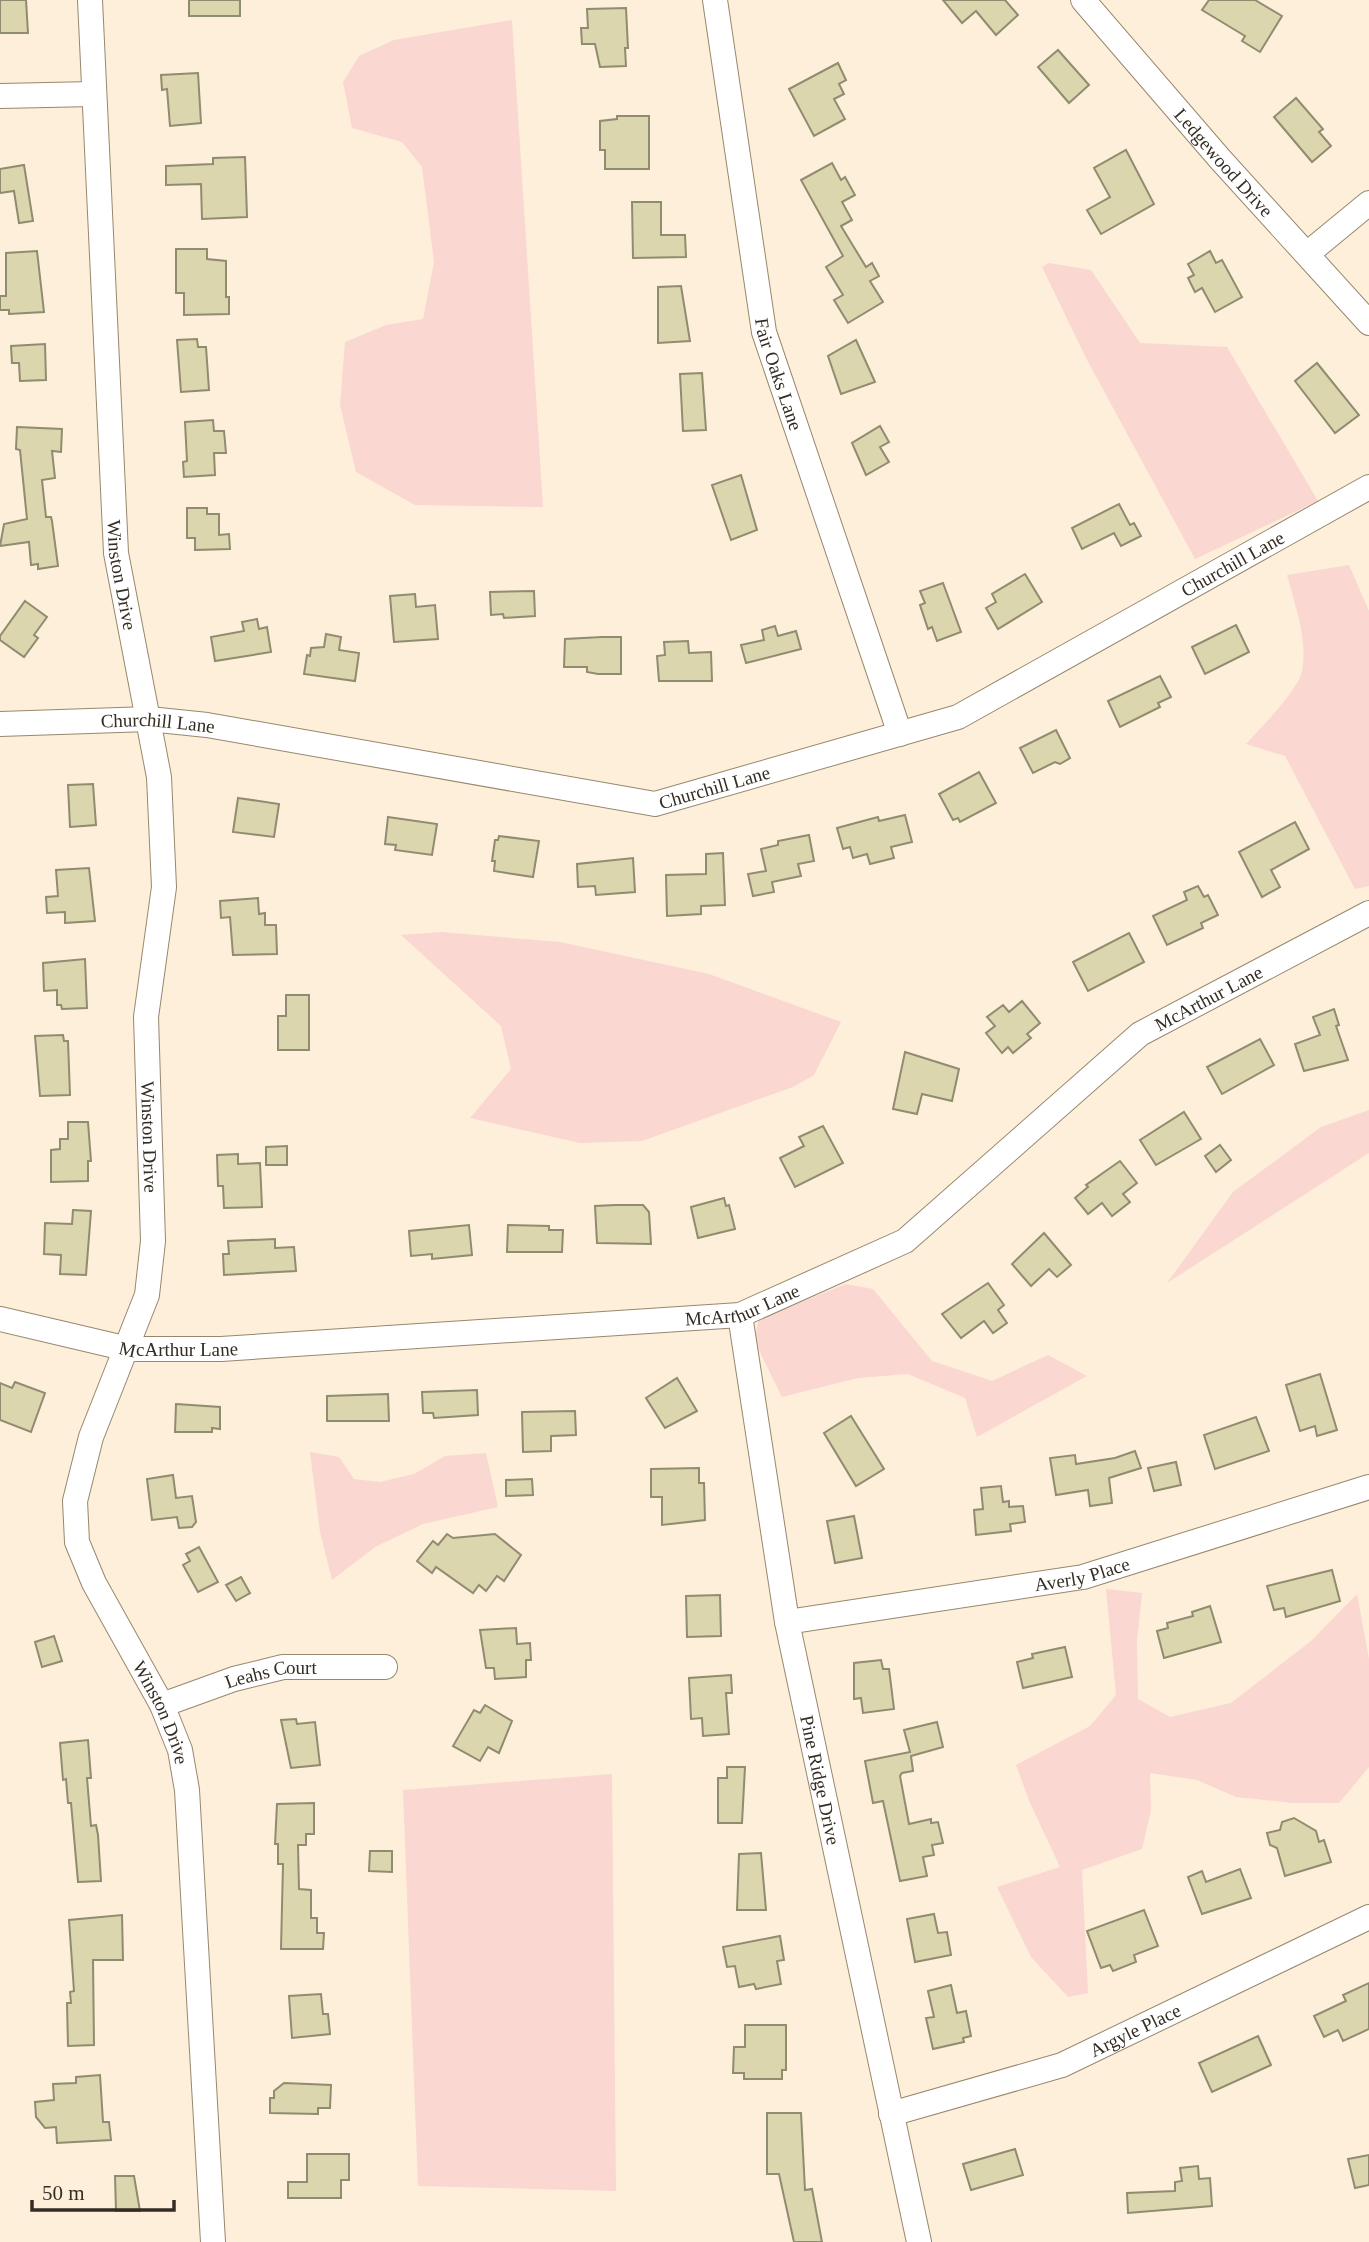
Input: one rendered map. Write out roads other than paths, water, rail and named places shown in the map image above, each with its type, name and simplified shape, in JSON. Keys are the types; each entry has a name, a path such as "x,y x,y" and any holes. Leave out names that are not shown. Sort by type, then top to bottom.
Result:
{"street":[{"name":"Winston Drive","path":"90,0 117,553 159,777 164,887 146,1017 153,1241 147,1295 128,1349 91,1437 75,1501 77,1542 94,1583 162,1705 180,1750 187,1790 213,2242"},
{"name":"Fair Oaks Lane","path":"715,0 764,332 900,734"},
{"name":"Ledgewood Drive","path":"1083,0 1369,323"},
{"path":"0,96 94,94"},
{"path":"1307,254 1369,203"},
{"name":"Churchill Lane","path":"0,724 149,719 316,743 655,804 958,717 1369,487"},
{"name":"McArthur Lane","path":"0,1319 128,1349 221,1349 740,1315 905,1241 1140,1034 1369,913"},
{"name":"Pine Ridge Drive","path":"740,1315 787,1622 919,2242"},
{"name":"Averly Place","path":"787,1622 1083,1577 1369,1487"},
{"name":"Leahs Court","path":"162,1705 234,1679 283,1667 385,1667"},
{"name":"Argyle Place","path":"891,2114 1062,2065 1369,1917"}]}
